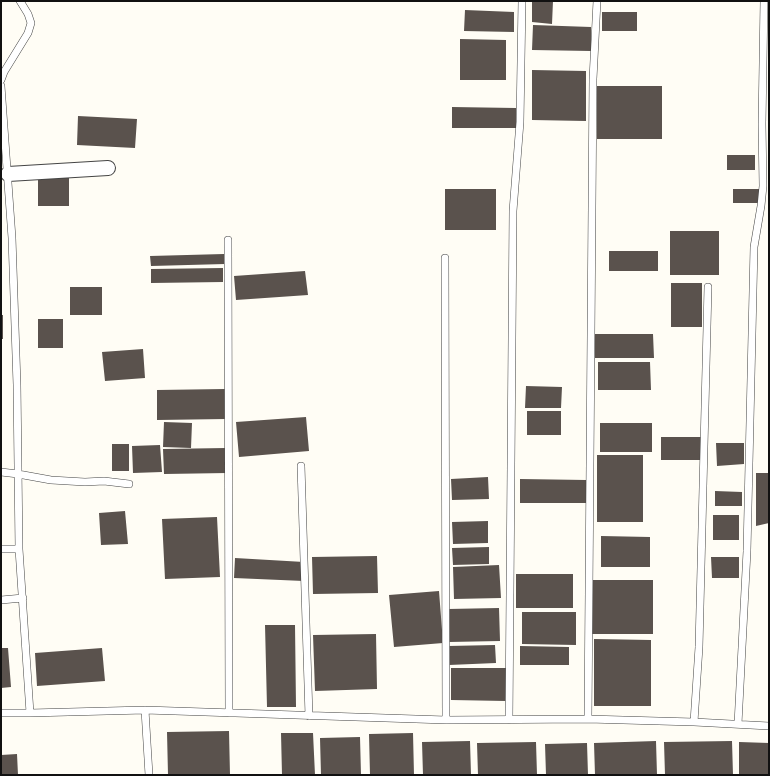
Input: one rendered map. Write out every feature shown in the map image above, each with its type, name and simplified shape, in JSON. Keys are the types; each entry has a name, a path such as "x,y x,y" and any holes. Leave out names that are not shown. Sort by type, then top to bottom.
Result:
{"street":[{"path":"8,174 108,168"}],"lane":[{"path":"1,80 4,72 28,33 31,23 28,14 20,1"},
{"path":"509,720 513,211 520,122 522,1"},
{"path":"588,719 593,79 597,1"},
{"path":"738,724 747,551 754,247 763,186 762,124 764,1"},
{"path":"1,86 12,246 19,549 30,713"},
{"path":"228,240 229,713"},
{"path":"445,258 446,720"},
{"path":"694,722 699,647 708,287"},
{"path":"302,466 309,716"},
{"path":"1,472 51,480 85,482 104,481 129,484"},
{"path":"1,549 19,549"},
{"path":"1,600 22,598"},
{"path":"1,713 145,710 446,720 588,719 769,726"},
{"path":"145,710 149,775"}],"building":[{"path":"532,1 553,1 552,24 532,22"},
{"path":"465,10 514,12 514,32 464,31"},
{"path":"602,12 637,12 637,31 602,31"},
{"path":"533,25 591,27 591,51 532,50"},
{"path":"460,39 506,40 506,80 460,80"},
{"path":"532,70 586,71 586,121 532,120"},
{"path":"597,86 662,86 662,139 597,139"},
{"path":"452,107 516,108 516,128 452,128"},
{"path":"78,116 137,119 135,148 77,145"},
{"path":"727,155 755,155 755,170 727,170"},
{"path":"38,177 69,177 69,206 38,206"},
{"path":"445,189 496,189 496,230 445,230"},
{"path":"733,189 761,189 761,203 733,203"},
{"path":"670,231 719,231 719,275 670,275"},
{"path":"609,251 658,251 658,271 609,271"},
{"path":"224,254 225,264 151,266 150,256"},
{"path":"223,268 223,282 151,283 151,269"},
{"path":"305,271 308,295 236,300 234,276"},
{"path":"671,283 702,283 702,327 671,327"},
{"path":"70,287 102,287 102,315 70,315"},
{"path":"1,315 3,315 3,339 1,339"},
{"path":"38,319 63,319 63,348 38,348"},
{"path":"594,334 653,334 654,358 595,358"},
{"path":"143,349 145,378 105,381 102,352"},
{"path":"598,362 650,362 651,390 598,390"},
{"path":"526,386 562,387 561,408 525,408"},
{"path":"225,389 226,419 157,420 157,390"},
{"path":"527,411 561,411 561,435 527,435"},
{"path":"306,417 309,451 239,457 236,422"},
{"path":"164,422 192,423 191,448 163,447"},
{"path":"600,423 652,423 652,452 600,452"},
{"path":"661,437 701,437 701,460 661,460"},
{"path":"716,443 744,443 744,464 717,466"},
{"path":"112,444 129,444 129,471 112,471"},
{"path":"160,445 162,472 133,473 132,446"},
{"path":"226,448 227,473 164,474 163,449"},
{"path":"597,455 643,455 643,522 597,522"},
{"path":"756,473 769,473 769,523 756,526"},
{"path":"488,477 489,499 452,500 451,479"},
{"path":"520,479 586,480 586,503 520,503"},
{"path":"715,491 742,492 742,506 715,506"},
{"path":"125,511 128,544 101,545 99,513"},
{"path":"713,515 739,515 739,540 713,540"},
{"path":"217,517 220,577 165,579 162,519"},
{"path":"488,521 488,543 453,544 452,522"},
{"path":"601,536 650,537 650,567 601,567"},
{"path":"489,547 489,564 453,565 452,548"},
{"path":"377,556 378,593 313,594 312,557"},
{"path":"711,557 739,557 739,578 712,578"},
{"path":"235,558 304,562 304,581 234,578"},
{"path":"499,565 501,598 454,599 453,567"},
{"path":"516,574 573,574 573,608 516,608"},
{"path":"591,580 653,580 653,634 591,634"},
{"path":"439,591 443,643 394,647 389,595"},
{"path":"499,608 500,641 449,642 448,609"},
{"path":"522,612 576,612 576,645 522,644"},
{"path":"265,625 295,625 296,707 267,707"},
{"path":"376,634 377,689 315,691 313,635"},
{"path":"594,639 651,640 651,706 594,706"},
{"path":"495,645 496,663 449,665 448,646"},
{"path":"520,646 569,647 569,665 520,665"},
{"path":"1,648 8,648 11,687 1,688"},
{"path":"102,648 105,681 37,686 35,653"},
{"path":"451,668 506,668 506,701 451,700"},
{"path":"229,731 230,775 168,775 167,732"},
{"path":"281,733 313,733 315,775 282,775"},
{"path":"413,733 414,775 370,775 369,734"},
{"path":"360,737 361,775 321,775 320,738"},
{"path":"470,741 471,775 423,775 422,742"},
{"path":"656,741 657,775 595,775 594,743"},
{"path":"732,741 733,775 665,775 664,742"},
{"path":"536,742 537,775 478,775 477,743"},
{"path":"739,742 769,743 769,775 739,775"},
{"path":"587,743 588,775 546,775 545,744"},
{"path":"17,754 18,775 1,775 1,755"}]}
